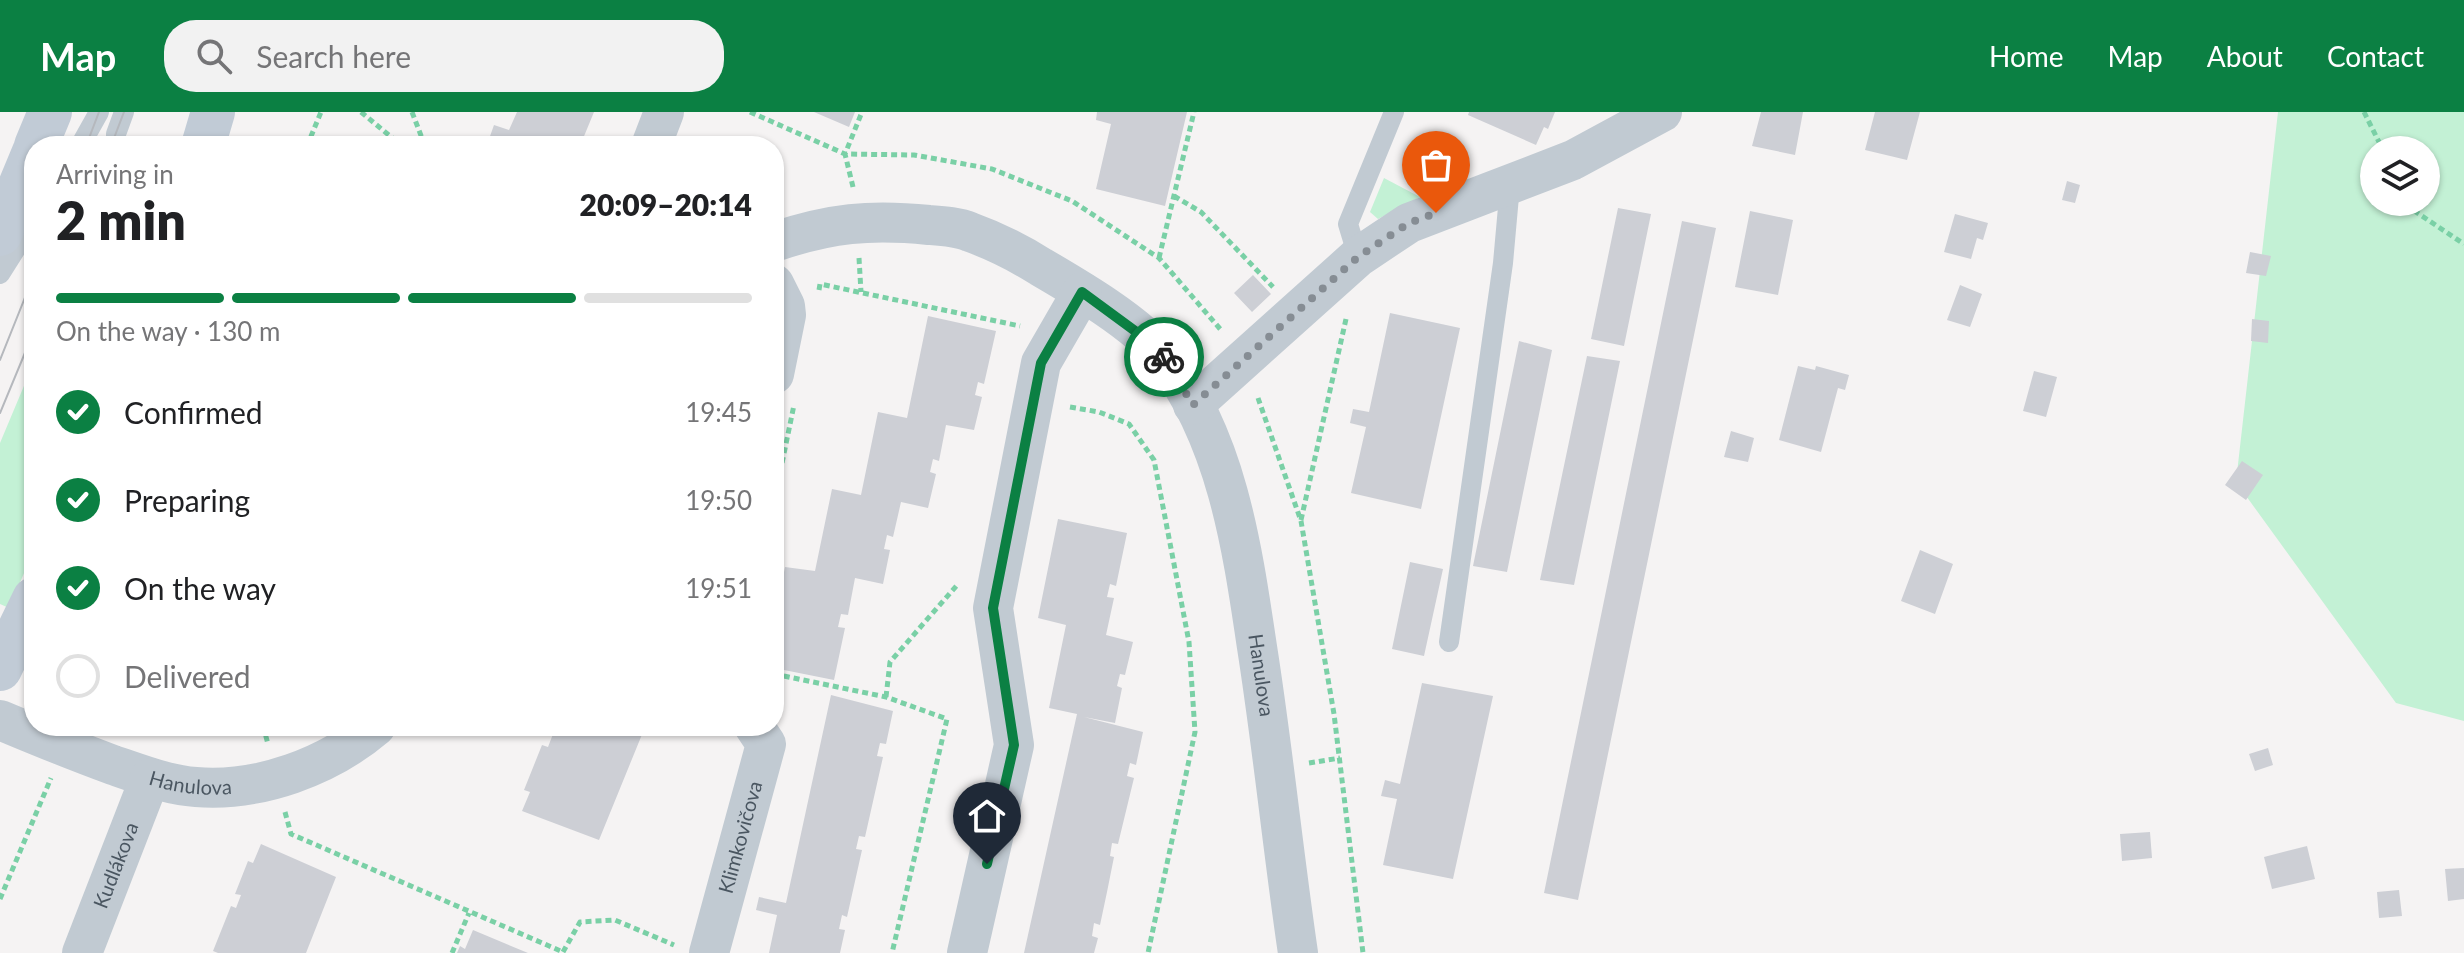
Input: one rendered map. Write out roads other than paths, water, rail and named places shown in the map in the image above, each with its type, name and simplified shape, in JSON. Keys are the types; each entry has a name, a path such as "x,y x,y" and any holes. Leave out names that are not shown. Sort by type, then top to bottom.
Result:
{"main road":[{"path":"40,136 50,112"},
{"path":"206,136 213,112"},
{"path":"0,234 24,176"},
{"path":"0,669 24,620"}],"street":[{"path":"655,136 664,112"},
{"path":"1193,405 1358,257 1409,223 1573,160 1662,112"},
{"name":"Hanulova","path":"784,239 826,226 857,222 939,226 968,231 1017,252 1082,292 1146,339 1160,353 1183,386 1216,452 1232,504 1244,559 1276,768 1298,953"},
{"path":"967,953 1014,745 993,608 1041,363 1082,292"},
{"path":"784,304 786,384"},
{"name":"Hanulova","path":"0,720 24,730"},
{"name":"Hanulova","path":"38,736 150,778 212,788 276,778 328,759 361,736"},
{"name":"Klimkovičova","path":"695,950 766,744 761,736"},
{"name":"Kudlákova","path":"82,953 150,778"}],"lane":[{"path":"86,136 99,112"},
{"path":"116,136 124,112"},
{"path":"1358,257 1348,224 1394,112"},
{"path":"1449,642 1503,263 1510,185"},
{"path":"0,274 24,236"}],"tram line":[{"path":"90,136 99,112"},
{"path":"115,136 124,112"},
{"path":"0,360 24,300"},
{"path":"0,413 24,355"}]}
